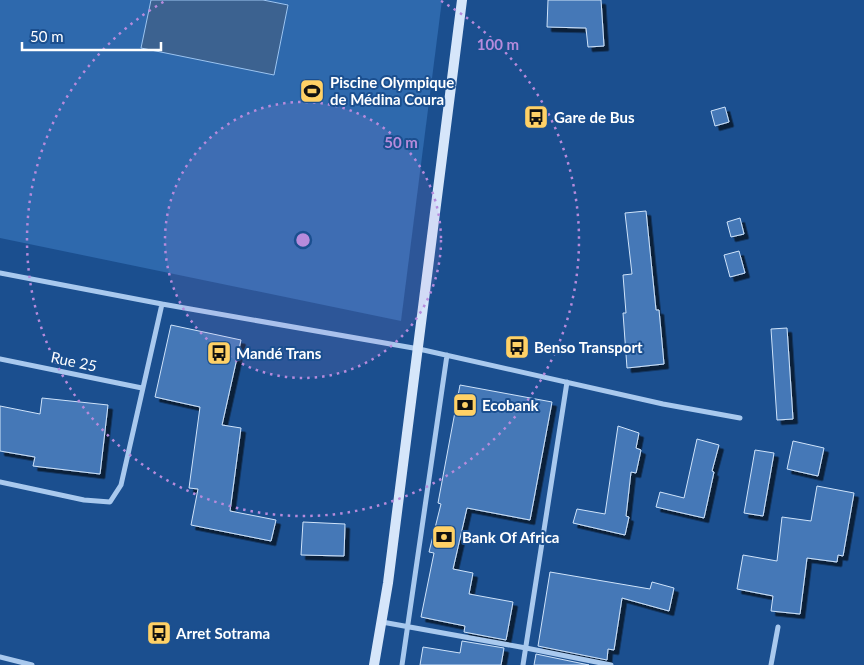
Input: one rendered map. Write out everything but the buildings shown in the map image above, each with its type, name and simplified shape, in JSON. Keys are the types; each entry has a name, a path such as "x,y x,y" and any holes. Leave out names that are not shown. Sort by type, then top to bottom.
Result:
{"street":[{"path":"374,665 388,583 419,350 462,0"},
{"path":"0,273 419,350 664,404 740,418"},
{"path":"0,482 84,500 110,502 120,485 162,304"},
{"path":"402,665 447,356"},
{"name":"Rue 25","path":"0,358 142,388"},
{"path":"523,665 567,382"},
{"path":"381,622 611,665"},
{"path":"771,665 778,627"},
{"path":"0,657 32,665"}],"shaded area":[{"path":"0,0 442,0 401,321 0,238"},
{"path":"151,0 263,0 288,5 274,75 141,48"}],"place":[{"name":"Piscine Olympique de Médina Coura","path":"312,91"},
{"name":"Gare de Bus","path":"536,117"},
{"name":"Benso Transport","path":"517,347"},
{"name":"Mandé Trans","path":"219,353"},
{"name":"Ecobank","path":"465,405"},
{"name":"Bank Of Africa","path":"444,537"},
{"name":"Arret Sotrama","path":"159,633"}]}
